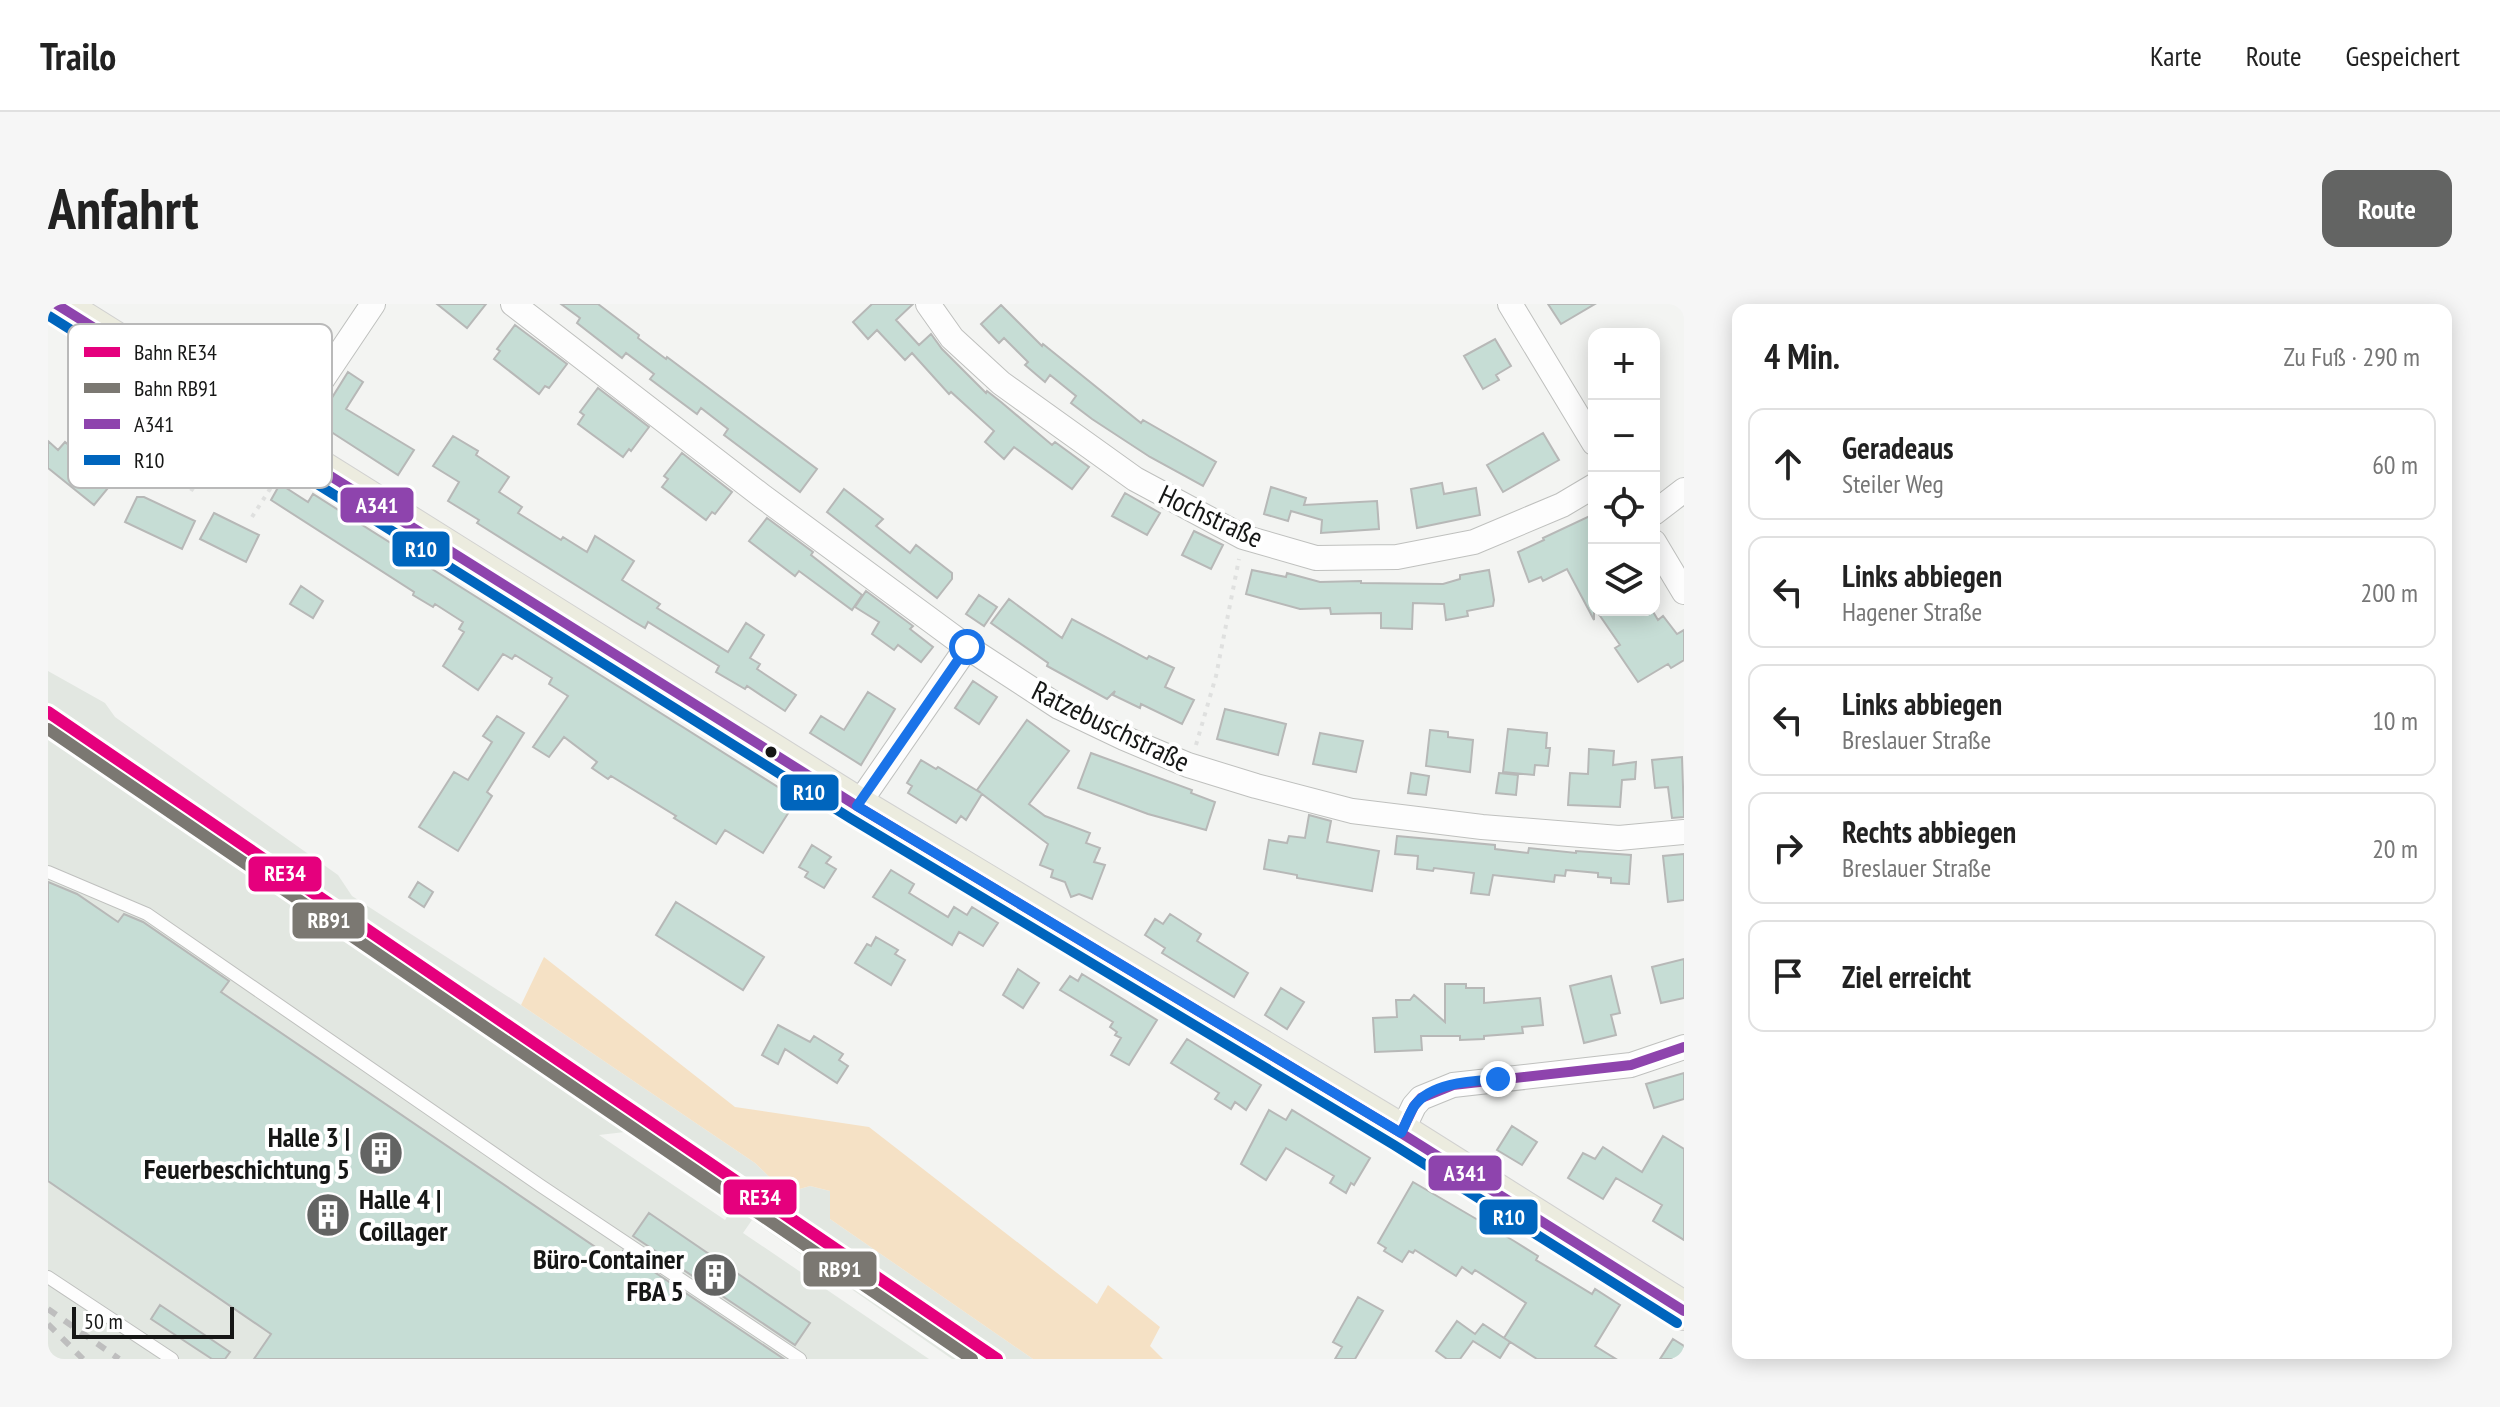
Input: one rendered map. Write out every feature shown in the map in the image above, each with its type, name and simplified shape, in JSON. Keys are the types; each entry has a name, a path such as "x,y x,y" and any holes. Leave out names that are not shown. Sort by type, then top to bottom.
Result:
{"main road":[{"path":"59,305 89,324"},
{"path":"332,477 857,806 1401,1133 1684,1311"}],"street":[{"path":"332,372 373,304"},
{"name":"Ratzebuschstraße","path":"513,304 762,496 967,647 1059,707 1124,738 1188,765 1352,811 1482,827 1619,838 1684,832"},
{"name":"Hochstraße","path":"928,304 952,338 1001,383 1135,479 1243,537 1316,558 1397,557 1474,542 1562,505 1588,490"},
{"path":"1510,304 1588,433"},
{"path":"1660,508 1684,490"},
{"path":"1655,544 1684,592"},
{"path":"857,806 967,647"},
{"path":"1401,1133 1421,1098 1453,1085 1631,1065 1684,1047"}],"lane":[{"path":"48,872 147,914 541,1186 800,1359"},
{"path":"48,1277 172,1359"}],"path":[{"path":"252,517 266,488"},
{"path":"1196,745 1216,676 1243,537"}],"shaded area":[{"path":"48,671 105,703 115,717 338,875 352,896 521,1005 755,1163 786,1193 810,1186 830,1191 830,1219 1033,1359 952,1359 752,1220 743,1233 929,1359 48,1359","holes":["625,1132 733,1207 725,1220 599,1135"]},
{"path":"544,957 735,1107 869,1127 1097,1304 1108,1285 1160,1327 1150,1346 1163,1359 1033,1359 830,1219 830,1191 810,1186 786,1193 755,1163 521,1005"}],"building":[{"path":"437,304 486,304 467,328"},
{"path":"561,304 598,304 639,335 638,338 817,469 800,492 724,435 728,429 701,408 697,414 650,379 654,374 626,353 622,358 577,323 580,318"},
{"path":"872,304 913,304 896,320 919,345 931,334 986,393 1052,445 1055,442 1089,467 1072,489 1014,447 1004,459 985,442 994,431 951,392 949,394 912,353 905,360 877,330 868,339 853,322"},
{"path":"1548,304 1595,304 1561,324"},
{"path":"1001,305 1042,346 1141,423 1143,420 1216,462 1203,486 1150,457 1092,419 1071,403 1076,396 1050,375 1045,382 1025,365 1028,362 1004,338 999,343 981,324"},
{"path":"515,325 567,364 549,388 545,386 539,394 494,359 500,351 497,349"},
{"path":"1495,339 1511,366 1496,375 1499,380 1483,389 1464,356"},
{"path":"348,372 363,382 346,409 414,450 398,475 332,432 332,398"},
{"path":"598,388 649,427 623,457 578,424 584,415 580,412"},
{"path":"1543,433 1559,460 1503,492 1487,465"},
{"path":"453,436 478,451 476,455 509,477 499,492 522,507 518,513 587,552 595,536 634,561 622,580 660,604 657,608 728,652 746,623 764,635 750,658 760,664 757,669 796,695 785,711 747,686 745,689 716,672 719,666 648,622 645,628 633,621 477,523 479,520 448,501 459,482 433,466"},
{"path":"48,441 58,450 65,442 68,444 68,484 48,468"},
{"path":"682,453 732,492 715,514 712,512 706,520 662,487 668,479 664,476"},
{"path":"1442,483 1444,494 1476,488 1480,515 1417,528 1411,489"},
{"path":"1271,487 1306,498 1304,505 1377,501 1379,529 1321,533 1322,520 1291,511 1288,521 1264,514"},
{"path":"73,488 108,488 94,505"},
{"path":"278,488 286,488 308,502 313,494 797,799 763,853 725,830 716,844 611,776 608,779 592,768 597,762 564,737 549,757 533,747 568,696 549,684 552,678 515,655 512,659 503,654 478,690 443,666 464,632 459,629 463,622 435,604 433,607 413,595 414,592 271,500"},
{"path":"844,489 883,519 876,526 910,553 916,545 952,573 952,579 937,598 827,512"},
{"path":"1125,493 1160,513 1147,535 1112,516"},
{"path":"137,497 144,497 195,521 182,549 125,522"},
{"path":"214,513 259,535 246,562 200,539"},
{"path":"1588,517 1588,609 1567,569 1543,581 1541,577 1529,582 1518,552"},
{"path":"767,518 813,552 811,555 862,595 852,610 799,571 795,576 749,541"},
{"path":"1194,531 1223,545 1211,569 1182,555"},
{"path":"1252,570 1286,577 1287,573 1320,582 1443,584 1460,579 1460,575 1489,570 1494,600 1493,606 1467,611 1468,616 1446,620 1444,604 1413,603 1412,629 1381,628 1381,613 1331,614 1330,608 1300,609 1246,594"},
{"path":"301,586 323,601 313,618 290,604"},
{"path":"866,591 913,626 910,629 933,647 921,662 898,645 894,650 872,634 879,622 855,607"},
{"path":"979,595 997,607 984,626 966,614"},
{"path":"1009,599 1062,638 1072,619 1147,659 1149,656 1174,668 1165,687 1194,700 1182,724 1141,704 1140,708 1113,695 1115,691 1107,699 1047,666 1048,663 991,623"},
{"path":"1600,616 1656,616 1658,620 1663,616 1677,634 1684,630 1684,660 1671,668 1668,664 1638,682 1615,648 1620,645"},
{"path":"973,681 997,697 979,724 955,708"},
{"path":"868,692 895,709 861,765 810,733 821,716 844,730"},
{"path":"1225,709 1286,724 1278,755 1217,739"},
{"path":"497,716 524,733 487,792 492,796 458,851 419,827 454,772 468,780 492,742 483,736"},
{"path":"1027,720 1069,751 1029,804 1045,816 1090,833 1086,843 1100,848 1094,862 1105,865 1092,899 1079,894 1071,897 1065,882 1051,877 1053,870 1040,865 1048,844 982,794 966,820 961,816 956,823 908,793 912,786 907,783 921,760 981,793 977,790"},
{"path":"1508,729 1547,733 1546,748 1550,748 1548,766 1535,765 1534,775 1503,772"},
{"path":"1430,730 1448,732 1448,737 1473,740 1470,772 1426,766"},
{"path":"1320,733 1363,741 1356,772 1313,764"},
{"path":"1589,749 1614,751 1613,765 1636,762 1635,779 1622,780 1620,807 1568,805 1570,773 1588,774"},
{"path":"1091,753 1192,790 1191,793 1215,802 1206,830 1148,814 1078,788"},
{"path":"1682,757 1684,817 1672,818 1668,787 1655,788 1652,760"},
{"path":"1411,773 1429,776 1426,795 1408,793"},
{"path":"1499,773 1518,775 1516,795 1496,793"},
{"path":"1309,815 1331,821 1327,842 1379,851 1372,891 1264,869 1269,840 1287,843 1289,836 1305,838"},
{"path":"1397,836 1495,845 1495,849 1528,853 1529,848 1631,855 1629,884 1611,883 1611,878 1598,877 1598,873 1566,870 1565,876 1555,875 1554,882 1493,875 1489,895 1471,893 1474,873 1417,869 1418,856 1395,854"},
{"path":"812,845 831,857 826,863 836,869 824,888 805,877 808,872 799,867"},
{"path":"1684,854 1684,900 1668,902 1663,856"},
{"path":"891,870 914,884 909,893 948,917 954,907 967,915 972,907 998,923 983,946 959,932 952,945 873,897"},
{"path":"48,882 77,894 118,922 124,914 143,922 229,981 221,992 616,1261 623,1251 784,1359 254,1359 271,1334 48,1181"},
{"path":"418,882 433,892 424,907 409,897"},
{"path":"676,902 764,957 743,990 656,935"},
{"path":"1170,914 1201,934 1197,941 1248,973 1234,997 1162,953 1165,948 1145,935 1155,919 1163,924"},
{"path":"876,937 898,950 895,954 905,960 891,985 855,963 867,944 871,946"},
{"path":"1684,959 1684,998 1661,1003 1652,967"},
{"path":"1018,969 1039,983 1023,1008 1003,995"},
{"path":"1082,974 1157,1020 1129,1065 1111,1055 1121,1038 1110,1027 1113,1022 1060,990 1070,976 1078,981"},
{"path":"1611,976 1620,1013 1611,1015 1616,1035 1584,1043 1570,986"},
{"path":"1445,984 1484,988 1484,1003 1540,998 1543,1025 1522,1027 1523,1033 1484,1036 1484,1039 1421,1036 1422,1050 1375,1052 1373,1018 1397,1017 1396,1000 1410,1000 1414,995 1445,1022"},
{"path":"1281,988 1304,1002 1287,1029 1265,1015"},
{"path":"778,1025 810,1042 814,1036 843,1054 839,1060 848,1066 837,1083 785,1049 778,1064 762,1055"},
{"path":"1187,1039 1261,1085 1246,1110 1235,1102 1231,1109 1215,1099 1219,1093 1171,1063"},
{"path":"1684,1073 1684,1099 1654,1108 1646,1084"},
{"path":"1269,1110 1286,1120 1292,1110 1370,1158 1354,1185 1351,1183 1346,1193 1330,1183 1334,1176 1286,1148 1266,1180 1241,1164"},
{"path":"1512,1126 1537,1142 1522,1165 1497,1150"},
{"path":"1663,1136 1684,1149 1684,1240 1653,1221 1662,1205 1616,1178 1603,1199 1568,1178 1583,1153 1595,1159 1603,1147 1642,1172"},
{"path":"1413,1182 1538,1256 1536,1260 1592,1294 1595,1289 1620,1305 1595,1346 1616,1359 1537,1359 1504,1338 1526,1303 1475,1270 1472,1274 1462,1267 1456,1276 1415,1250 1413,1253 1409,1251 1402,1262 1384,1251 1386,1248 1378,1243"},
{"name":"Büro-Container FBA 5","path":"649,1213 810,1323 795,1345 633,1236"},
{"path":"1358,1297 1383,1311 1355,1359 1335,1359 1342,1347 1333,1342"},
{"path":"160,1305 230,1352 225,1359 212,1359 151,1319"},
{"path":"1457,1321 1475,1334 1483,1324 1510,1342 1500,1358 1473,1341 1460,1359 1447,1359 1436,1351"},
{"path":"1673,1339 1684,1346 1684,1359 1660,1359"}],"railway":[{"path":"48,1309 119,1359"},
{"path":"48,1324 83,1359"}],"rail line":[{"name":"RE34","path":"48,712 997,1359"},
{"name":"RB91","path":"48,729 972,1359"}],"transit line":[{"name":"A341","path":"56,304 88,324"},
{"name":"R10","path":"49,316 68,328"},
{"name":"A341","path":"332,477 857,806 1401,1133 1684,1311"},
{"name":"R10","path":"323,488 850,818 1394,1145 1677,1323"},
{"name":"A341","path":"1401,1133 1421,1098 1453,1085 1631,1065 1684,1047"}],"place":[{"name":"Halle 3 | Feuerbeschichtung 5","path":"381,1153"},
{"name":"Halle 4 | Coillager","path":"328,1215"},
{"name":"Büro-Container FBA 5","path":"715,1275"}],"route":[{"path":"967,647 857,806 1401,1133 1421,1098 1453,1085 1498,1079"}]}
